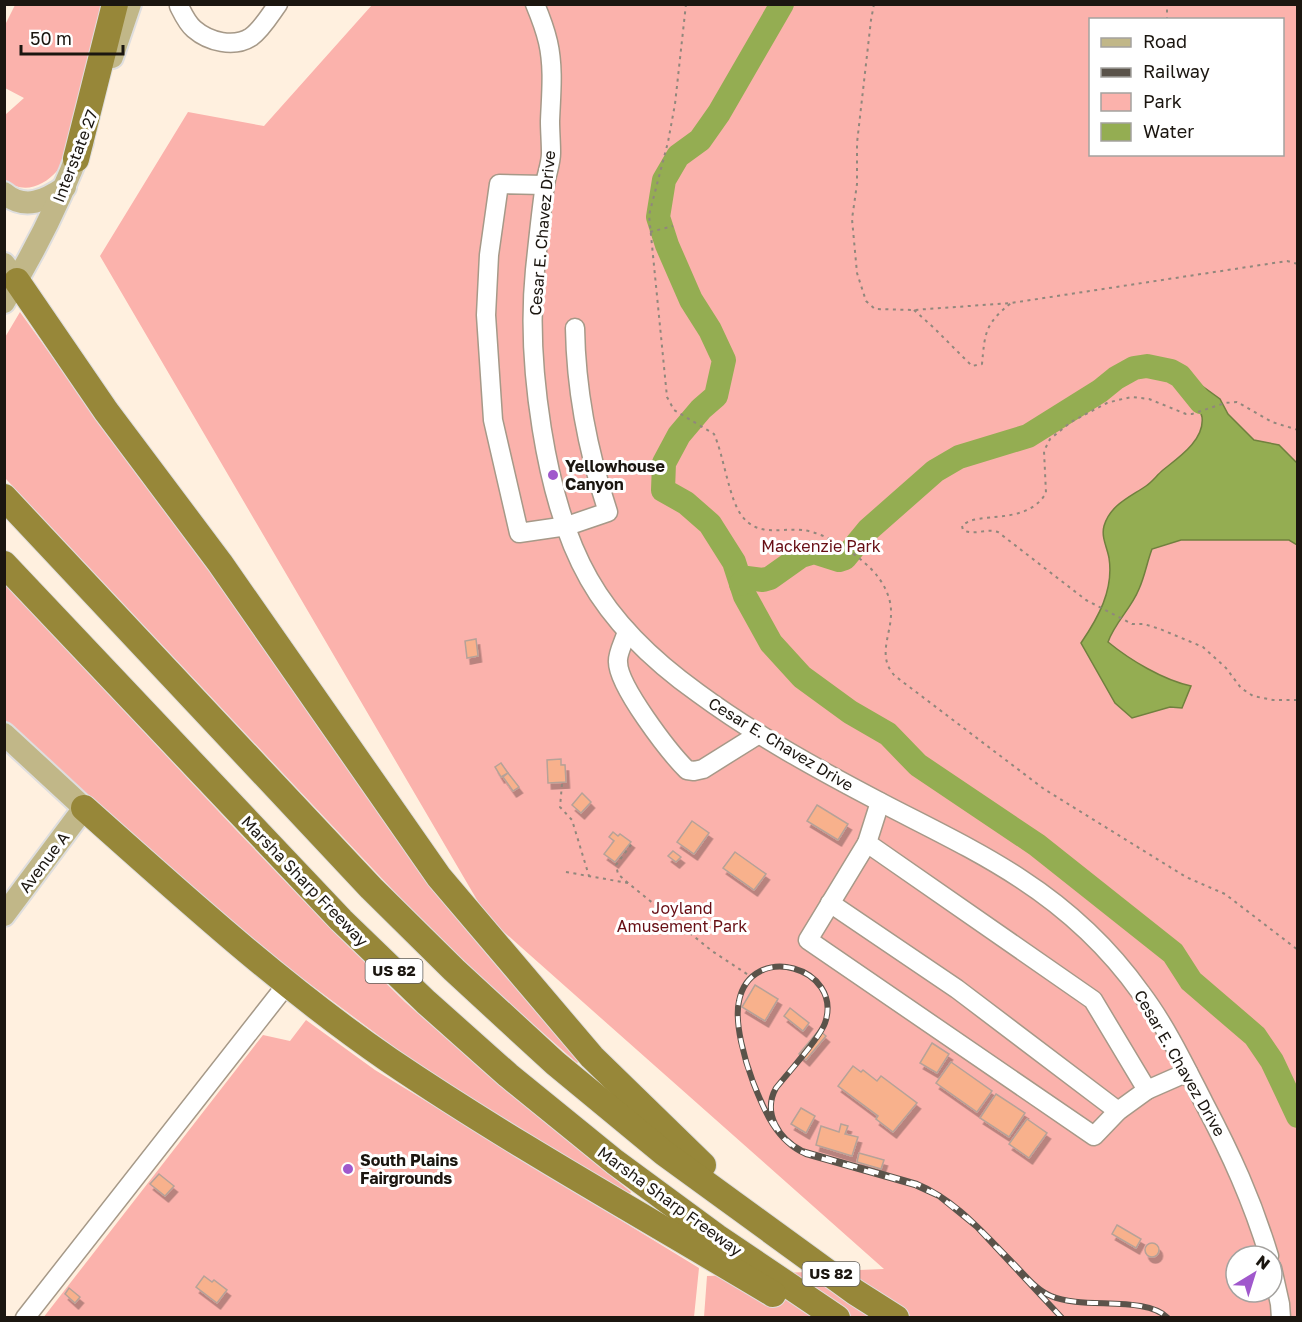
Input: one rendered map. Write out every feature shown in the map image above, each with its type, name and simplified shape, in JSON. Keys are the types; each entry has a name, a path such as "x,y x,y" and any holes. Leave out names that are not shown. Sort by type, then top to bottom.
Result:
{"highway":[{"path":"76,159 115,4"},
{"path":"9,282 220,562 439,877 592,1056 768,1228"},
{"name":"US 82","path":"4,496 371,888 454,970 555,1063 646,1138 855,1292 896,1317"},
{"name":"Marsha Sharp Freeway","path":"4,564 341,920 434,1010 508,1075 615,1162 717,1237 837,1317"},
{"path":"84,808 286,984 388,1059 470,1112 780,1298 818,1317"}],"main road":[{"name":"Interstate 27","path":"9,282 38,243 65,187 130,4"},
{"path":"4,193 25,202 35,202 48,199 65,187"},
{"path":"4,734 84,808"},
{"name":"Avenue A","path":"4,915 84,808"}],"street":[{"path":"179,6 192,28 227,43 249,38 260,29 278,4"},
{"name":"Cesar E. Chavez Drive","path":"535,4 548,40 552,79 551,156 545,185 535,276 536,374 546,454 567,526 589,580 627,631 679,680 759,734 997,864 1023,880 1072,917 1115,961 1143,995 1188,1071 1245,1184 1265,1244"},
{"path":"545,185 499,184 489,255 486,315 493,420 519,533 567,526 608,512 585,431 576,358 575,328"},
{"path":"627,631 618,662 627,689 648,723 687,770 703,769 759,734"},
{"path":"880,802 867,843 808,940 1094,1136 1118,1110 1147,1090 1188,1071"},
{"path":"867,843 1093,1000 1147,1090"},
{"path":"830,903 957,989 1118,1110"},
{"path":"25,1317 286,984"}],"path":[{"path":"687,4 675,104 668,141 650,206 650,232 667,397 671,408 714,434 738,509 748,523 762,530 810,532 837,543 877,575 891,604 891,622 886,637 886,661 895,676 1044,789 1186,877 1225,894 1298,950"},
{"path":"874,4 857,143 857,184 852,219 854,255 863,294 870,306 881,310 914,310 1011,303 1280,262 1292,261 1298,264"},
{"path":"650,232 673,226"},
{"path":"914,310 972,366 982,364 986,331 993,318 1011,303"},
{"path":"1298,430 1272,422 1242,404 1232,401 1186,414 1159,402 1141,398 1132,397 1107,403 1071,422 1050,439 1044,451 1046,493 1036,505 1004,517 968,521 962,526 967,532 990,530 998,532 1086,600 1124,620 1132,624 1144,624 1160,629 1203,647 1226,669 1241,688 1253,696 1273,700 1298,700"},
{"path":"562,784 560,807 572,820 589,876"},
{"path":"633,842 616,865 618,874 711,951 753,978"},
{"path":"566,872 628,883"}],"green space":[{"path":"15,5 112,5 87,94 60,166 51,177 39,185 25,188 11,184 5,179 5,115 24,98 5,88 4,27"},
{"name":"Mackenzie Park","path":"372,5 1297,5 1297,1317 704,1317 707,1276 884,1269 487,917 100,256 188,112 264,126"},
{"path":"20,312 140,479 204,560 582,1059 577,1063 491,987 405,903 5,478 4,339"},
{"path":"4,583 324,922 405,1002 488,1075 631,1192 628,1197 422,1068 287,967 128,833 5,720"},
{"name":"South Plains Fairgrounds","path":"306,1020 375,1070 699,1268 694,1317 43,1318 263,1035 290,1041"}],"water":[{"path":"1187,375 1220,399 1228,414 1254,440 1279,445 1297,463 1297,545 1289,540 1181,540 1152,549 1136,596 1108,642 1147,668 1169,679 1191,686 1182,708 1170,707 1132,718 1115,703 1081,643 1099,614 1107,592 1110,570 1103,534 1107,519 1121,502 1148,484 1183,454 1199,433 1202,417 1180,376"}],"building":[{"path":"476,639 478,656 467,658 465,641"},
{"path":"561,759 561,765 565,765 566,782 548,783 547,760"},
{"path":"501,763 508,773 501,777 495,767"},
{"path":"508,773 519,787 513,791 503,777"},
{"path":"582,793 591,802 581,813 572,805"},
{"path":"817,805 848,824 838,840 807,821"},
{"path":"692,821 709,833 694,854 677,842"},
{"path":"613,832 631,842 615,862 604,854 614,841 609,837"},
{"path":"673,851 681,857 676,862 668,856"},
{"path":"735,852 766,874 754,890 723,868"},
{"path":"755,985 778,999 765,1021 742,1007"},
{"path":"790,1008 809,1023 803,1031 784,1016"},
{"path":"819,1030 826,1036 806,1060 799,1054"},
{"path":"932,1043 949,1054 937,1073 920,1063"},
{"path":"951,1062 992,1091 977,1112 936,1083"},
{"path":"853,1066 861,1072 863,1070 877,1081 881,1076 917,1103 893,1132 876,1119 878,1116 838,1086"},
{"path":"996,1094 1025,1113 1009,1137 980,1118"},
{"path":"801,1108 815,1116 806,1133 791,1124"},
{"path":"1027,1119 1047,1133 1029,1158 1009,1144"},
{"path":"841,1124 848,1126 845,1134 858,1137 852,1156 816,1145 821,1126 839,1132"},
{"path":"859,1153 884,1160 881,1169 857,1162"},
{"path":"159,1174 174,1186 165,1196 150,1184"},
{"path":"1117,1225 1141,1239 1136,1248 1112,1234"},
{"path":"1152,1243 1157,1245 1159,1250 1157,1255 1152,1257 1147,1255 1145,1250 1147,1245"},
{"path":"204,1276 227,1290 217,1303 196,1287"},
{"path":"69,1288 80,1297 75,1303 65,1294"}],"waterway":[{"path":"782,4 719,113 700,140 678,156 664,180 658,217 667,245 691,300 710,330 724,360 716,396 701,409 679,435 664,463 663,490 686,503 710,524 734,562 745,596 771,643 802,677 850,712 888,734 918,765 1037,845 1173,953 1191,981 1255,1036 1272,1061 1298,1116"},
{"path":"741,584 747,578 763,580 770,578 801,556 814,552 839,560 845,558 868,530 935,471 959,457 1028,436 1134,368 1147,366 1171,371 1180,376 1201,402"}],"railway":[{"path":"1062,1318 977,1227 939,1196 915,1185 806,1154 796,1148 787,1141 779,1133 772,1124 753,1082 739,1031 739,1001 747,982 760,971 776,967 794,969 809,976 821,987 827,1004 822,1030 776,1088 772,1097 772,1116 775,1124 780,1132 786,1140 794,1146 802,1151 917,1184 931,1191 944,1199 957,1208 969,1219 991,1241 1031,1282 1051,1296 1080,1302 1145,1307 1158,1311 1168,1318"}],"place":[{"name":"Yellowhouse Canyon","path":"553,475"},
{"name":"South Plains Fairgrounds","path":"348,1169"}],"park label":[{"name":"Joyland Amusement Park","path":"682,917"}]}
